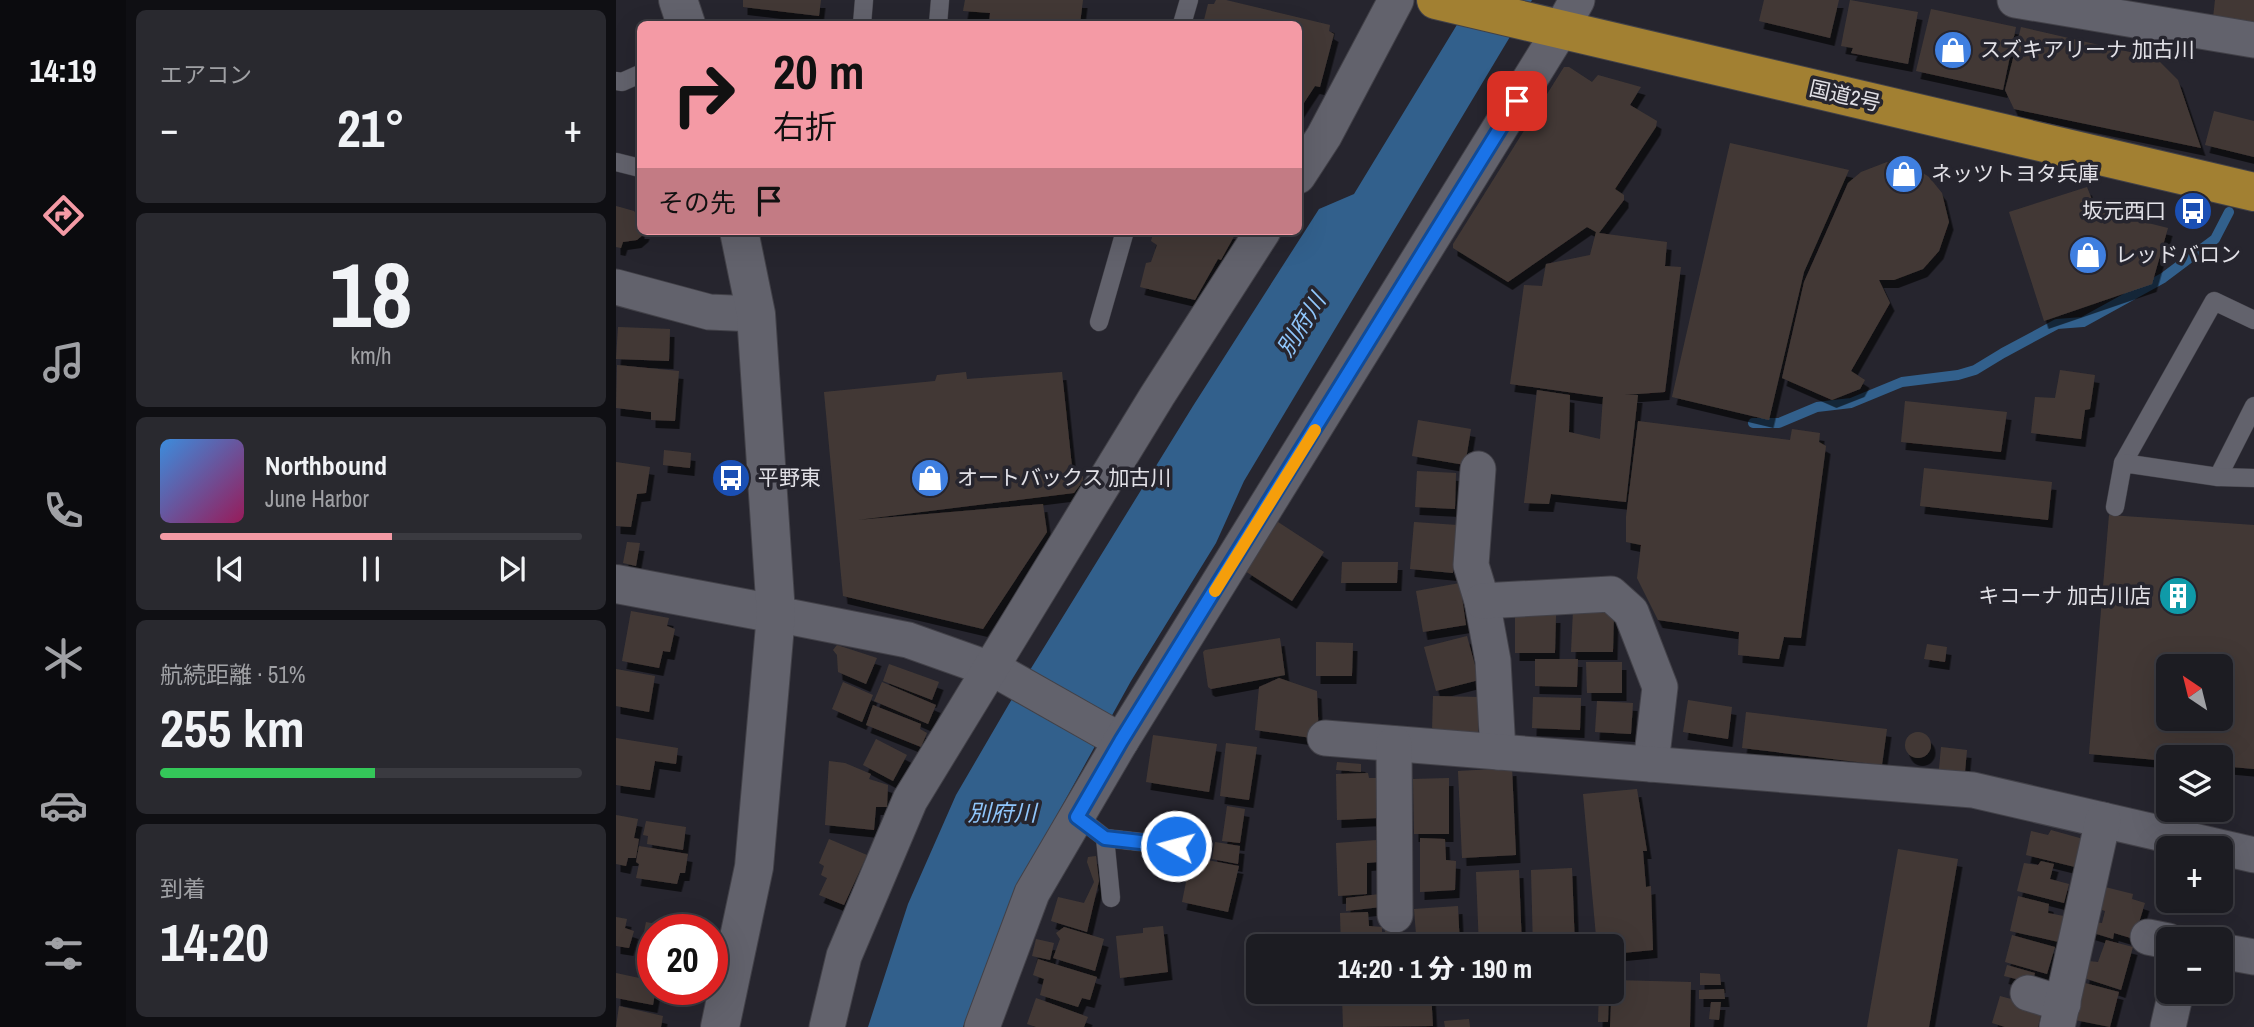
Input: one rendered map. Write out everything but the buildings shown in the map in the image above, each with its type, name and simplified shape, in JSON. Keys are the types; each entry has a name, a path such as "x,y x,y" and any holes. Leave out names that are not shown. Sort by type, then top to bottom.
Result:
{"highway":[{"name":"国道2号","path":"1436,0 1560,18 2254,192"}],"street":[{"path":"678,0 685,21"},
{"path":"1302,170 1324,136 1396,0"},
{"path":"2037,2 2254,40"},
{"path":"982,1027 1032,893 1077,817 1116,737 1560,18"},
{"path":"720,1027 754,867 776,614 756,314 740,235"},
{"path":"827,1027 844,956 910,800 995,671 1157,396 1260,235"},
{"path":"616,287 709,312 756,314"},
{"path":"1478,469 1471,565 1482,601 1493,662 1498,752"},
{"path":"616,584 908,640 995,671 1116,737"},
{"path":"1482,601 1612,594 1631,612 1660,687 1651,764"},
{"path":"1325,738 1973,790 2254,855"},
{"path":"1394,744 1395,915"},
{"path":"2028,993 2060,1016 2103,820"},
{"path":"2233,953 2254,957"},
{"path":"2168,1027 2173,1004"}],"lane":[{"path":"862,21 864,0"},
{"path":"938,21 940,0"},
{"path":"1183,21 1189,0"},
{"path":"616,81 622,82 637,75"},
{"path":"616,162 637,167"},
{"path":"1099,323 1124,235"},
{"path":"2115,507 2123,463 2214,301 2254,320"},
{"path":"2218,477 2254,406"},
{"path":"2123,463 2218,477 2254,478"},
{"path":"1077,817 1105,838 1176,846"},
{"path":"1105,838 1111,898"}],"water":[{"name":"別府川","path":"1472,0 1532,0 1244,481 1216,543 1131,681 1021,880 963,1027 868,1027 908,904 956,795 1009,704 1193,406 1319,209 1354,194"}],"waterway":[{"path":"1753,423 1779,423 1817,407 1851,403 1902,382 1958,375 1975,370 2057,324 2083,322 2163,278 2215,239 2229,212"}],"slow traffic":[{"path":"1215,591 1315,430"}],"place":[{"name":"スズキアリーナ 加古川","path":"1953,50"},
{"name":"ネッツトヨタ兵庫","path":"1904,174"},
{"name":"坂元西口","path":"2193,211"},
{"name":"レッドバロン","path":"2088,255"},
{"name":"平野東","path":"731,478"},
{"name":"オートバックス 加古川","path":"930,478"},
{"name":"キコーナ 加古川店","path":"2178,596"}],"route":[{"path":"1176,846 1105,838 1077,817 1121,741 1517,101"}]}
